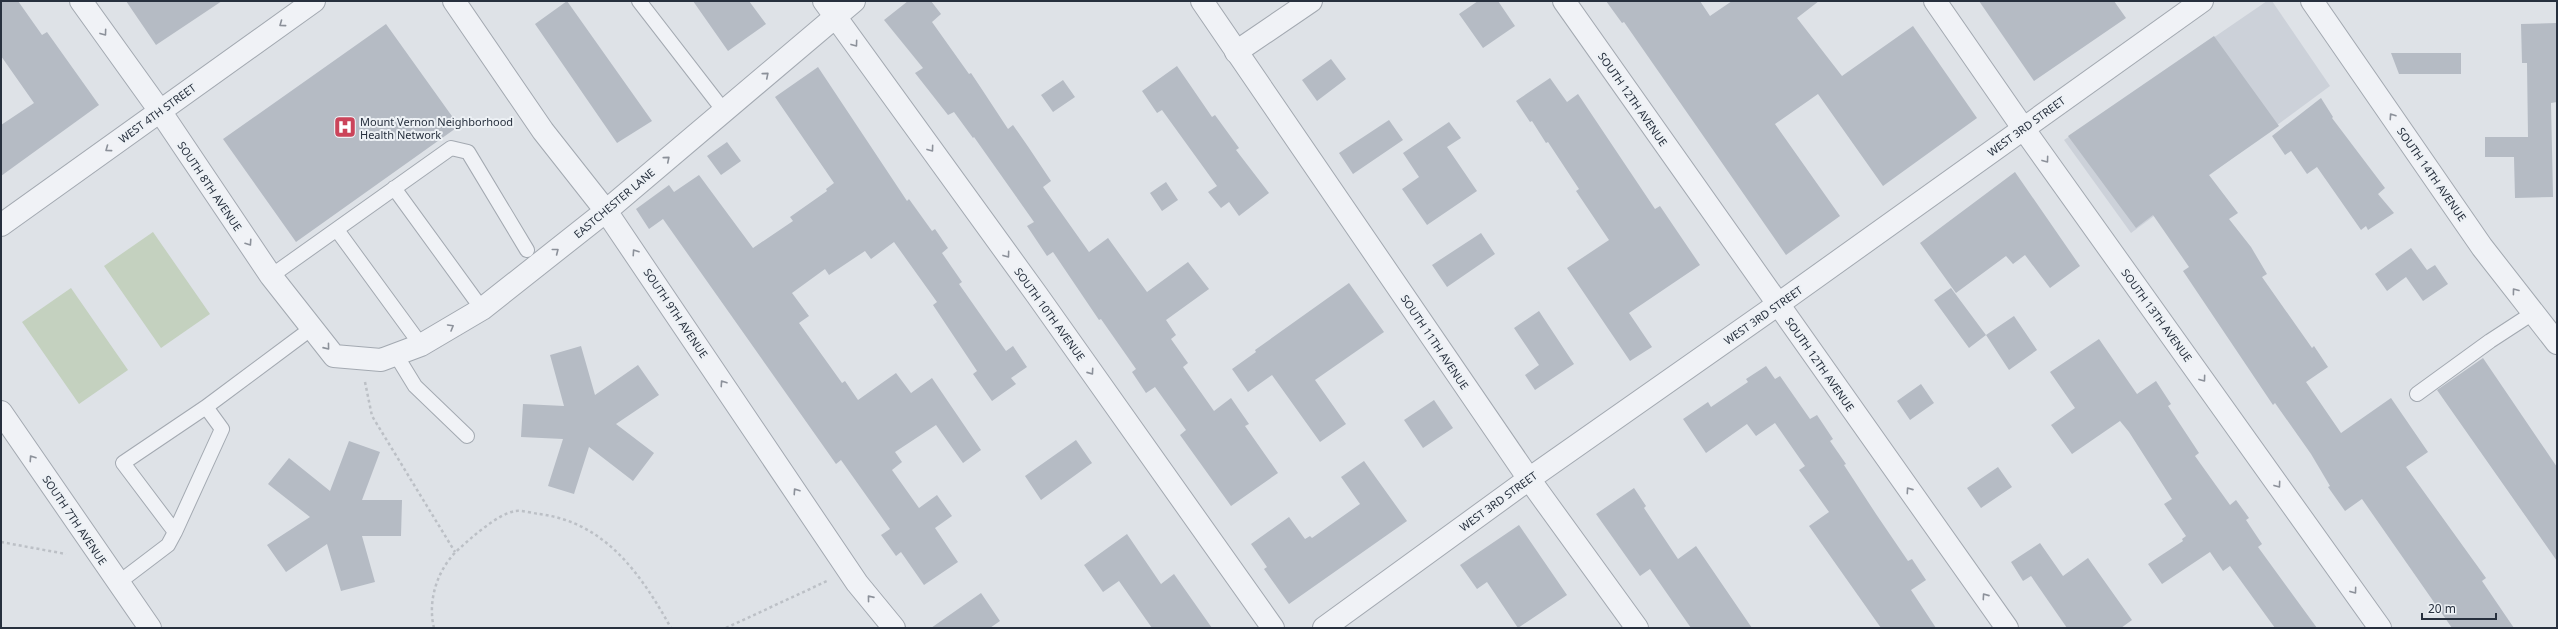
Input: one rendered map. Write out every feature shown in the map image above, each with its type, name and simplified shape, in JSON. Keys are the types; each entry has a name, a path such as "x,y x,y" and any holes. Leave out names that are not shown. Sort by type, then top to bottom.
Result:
{"street":[{"name":"SOUTH 8TH AVENUE","path":"81,1 160,111 271,276 334,356 355,358"},
{"name":"WEST 4TH STREET","path":"1,225 314,1"},
{"name":"SOUTH 9TH AVENUE","path":"454,1 542,131 606,211 857,583 894,628"},
{"name":"EASTCHESTER LANE","path":"355,358 381,360 396,355 421,345 482,309 606,211 724,111 829,9 854,1"},
{"name":"SOUTH 11TH AVENUE","path":"1202,1 1528,479 1637,628"},
{"path":"1236,52 1311,1"},
{"name":"SOUTH 12TH AVENUE","path":"1564,1 2007,628"},
{"name":"SOUTH 13TH AVENUE","path":"1936,1 2023,128 2380,628"},
{"name":"WEST 3RD STREET","path":"1324,628 1528,479 1778,305 2202,1"},
{"name":"SOUTH 14TH AVENUE","path":"2312,1 2482,246 2557,344"},
{"name":"SOUTH 10TH AVENUE","path":"829,9 1042,302 1273,628"},
{"name":"SOUTH 7TH AVENUE","path":"1,412 150,628"}],"lane":[{"path":"639,1 724,111"},
{"path":"271,276 451,148 468,152 527,250"},
{"path":"394,188 482,309"},
{"path":"336,230 421,345"},
{"path":"2417,394 2490,340 2532,313"},
{"path":"175,532 123,463 206,407 312,328"},
{"path":"396,355 415,386 467,436"},
{"path":"118,583 168,545 175,532 222,429 206,407"}],"path":[{"path":"355,358 372,416 455,552"},
{"path":"434,628 434,586 455,552 482,528 514,511 550,515 588,530 623,556 653,596 671,628"},
{"path":"1,542 66,554"},
{"path":"726,628 828,580"}],"shaded area":[{"path":"2267,1 2272,1 2330,86 2131,233 2064,140"}],"green space":[{"path":"153,232 210,314 161,348 104,266"},
{"path":"71,288 128,370 79,404 22,322"}],"building":[{"path":"1,1 18,1 42,35 47,32 99,105 1,176 1,125 34,103 1,56"},
{"path":"126,1 222,1 156,45"},
{"path":"567,1 652,121 617,143 535,24"},
{"path":"693,1 749,1 766,24 728,51"},
{"path":"908,1 931,1 941,14 932,22 969,74 971,73 1008,129 1013,125 1029,148 1051,181 1043,187 1089,252 1108,238 1147,292 1188,262 1209,289 1166,320 1176,335 1171,339 1188,363 1183,367 1214,411 1231,398 1249,424 1245,426 1278,473 1231,506 1180,435 1186,430 1155,387 1146,393 1132,372 1136,369 1101,319 1099,320 1053,252 1047,256 1027,226 1034,222 974,137 973,138 954,112 948,115 915,73 923,68 884,20"},
{"path":"1478,1 1498,1 1515,26 1483,48 1459,14"},
{"path":"1606,1 1700,1 1710,16 1732,1 1819,1 1797,18 1842,76 1913,26 1977,118 1883,186 1818,94 1775,124 1840,216 1786,255 1624,22 1622,23"},
{"path":"1979,1 2114,1 2126,18 2034,81"},
{"path":"2557,23 2557,102 2551,103 2553,197 2515,198 2514,157 2485,157 2485,137 2528,137 2527,63 2522,63 2521,24"},
{"path":"386,24 459,126 296,242 223,139"},
{"path":"2214,36 2279,126 2209,175 2238,213 2229,219 2251,247 2267,274 2262,277 2312,348 2314,346 2328,367 2306,382 2341,433 2391,398 2428,452 2406,467 2486,578 2482,581 2514,628 2452,628 2362,499 2345,511 2328,487 2330,486 2311,454 2275,403 2273,405 2183,271 2189,267 2153,215 2136,228 2068,136"},
{"path":"2391,53 2461,53 2461,74 2399,74"},
{"path":"1331,59 1346,79 1317,101 1302,80"},
{"path":"1177,66 1212,117 1215,115 1239,148 1236,150 1269,193 1239,216 1229,202 1221,208 1208,192 1217,186 1162,110 1157,113 1142,91"},
{"path":"818,67 907,201 909,199 932,231 935,229 948,248 942,253 962,282 959,284 1006,351 1013,346 1027,367 1011,378 1016,384 992,401 973,374 977,371 933,305 937,302 894,242 871,259 865,251 829,275 825,269 792,293 809,316 799,323 842,383 845,381 858,400 896,373 911,393 932,378 981,450 963,463 936,425 895,452 902,462 892,470 919,508 937,495 952,516 935,528 958,562 924,585 901,552 896,556 881,535 890,529 841,460 836,464 663,219 649,229 636,209 669,185 674,192 699,175 753,248 793,221 790,217 827,191 826,189 834,183 775,97"},
{"path":"1550,78 1567,102 1578,94 1655,209 1660,206 1700,265 1629,313 1652,347 1630,361 1567,268 1609,240 1576,191 1579,189 1548,142 1546,143 1532,121 1530,122 1516,101"},
{"path":"1063,80 1075,97 1053,112 1041,95"},
{"path":"2321,98 2333,117 2332,118 2385,188 2378,194 2394,213 2368,230 2366,226 2361,230 2317,167 2307,174 2291,151 2285,155 2272,136"},
{"path":"1389,120 1403,140 1353,174 1339,153"},
{"path":"1449,122 1461,138 1447,147 1477,191 1427,225 1402,189 1419,177 1403,153"},
{"path":"727,142 741,161 721,175 707,156"},
{"path":"2015,172 2080,266 2050,288 2025,255 2013,264 2006,256 1956,293 1920,243"},
{"path":"1166,182 1178,200 1162,211 1150,193"},
{"path":"1481,233 1495,254 1447,287 1432,265"},
{"path":"2411,248 2427,270 2435,265 2448,284 2423,301 2406,277 2387,291 2375,274"},
{"path":"1349,283 1384,332 1315,380 1346,424 1320,442 1272,375 1248,392 1232,369 1256,352 1255,350"},
{"path":"1951,288 1986,335 1969,348 1934,300"},
{"path":"1539,311 1574,364 1535,390 1525,375 1539,365 1514,328"},
{"path":"2014,316 2037,350 2009,370 1986,335"},
{"path":"2099,339 2137,394 2156,381 2171,404 2168,406 2199,453 2195,456 2230,505 2236,500 2249,518 2246,520 2262,544 2258,547 2317,628 2275,628 2230,566 2223,571 2210,552 2162,584 2148,564 2183,541 2182,539 2186,536 2164,504 2172,499 2129,432 2120,421 2072,454 2051,425 2075,408 2050,372"},
{"path":"581,346 595,395 638,365 659,395 616,424 654,453 633,481 589,447 574,494 548,486 563,439 521,437 523,404 564,406 550,355"},
{"path":"2483,358 2557,467 2557,561 2437,390"},
{"path":"1766,366 1775,379 1780,376 1810,419 1817,415 1833,439 1830,441 1846,464 1844,465 1876,514 1908,561 1912,559 1926,580 1911,590 1936,628 1881,628 1809,526 1829,512 1799,470 1805,466 1775,423 1756,436 1747,424 1706,453 1683,419 1708,402 1711,407 1748,382 1746,379"},
{"path":"1921,384 1934,403 1910,420 1897,401"},
{"path":"1434,400 1453,428 1423,448 1404,420"},
{"path":"1076,440 1092,463 1041,500 1025,476"},
{"path":"349,441 380,452 362,500 402,500 401,536 362,536 375,582 341,591 327,544 286,572 267,545 310,517 268,484 289,458 330,491"},
{"path":"1364,461 1407,521 1289,604 1264,569 1267,567 1251,544 1289,517 1305,539 1310,536 1312,538 1360,504 1341,477"},
{"path":"1998,467 2012,487 1981,508 1967,488"},
{"path":"1634,488 1646,506 1644,508 1678,559 1696,546 1752,628 1691,628 1650,569 1640,576 1596,514"},
{"path":"1519,525 1567,595 1518,628 1487,582 1477,589 1460,565"},
{"path":"1127,534 1161,584 1174,574 1212,628 1152,628 1119,581 1103,592 1084,565"},
{"path":"2040,543 2063,576 2088,558 2132,620 2121,628 2067,628 2031,576 2023,581 2011,562"},
{"path":"981,593 1000,621 990,628 931,628"}],"place":[{"name":"Mount Vernon Neighborhood Health Network","path":"345,127"}]}
